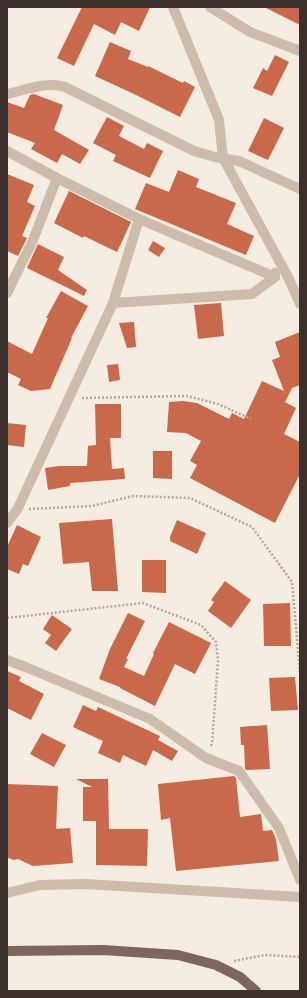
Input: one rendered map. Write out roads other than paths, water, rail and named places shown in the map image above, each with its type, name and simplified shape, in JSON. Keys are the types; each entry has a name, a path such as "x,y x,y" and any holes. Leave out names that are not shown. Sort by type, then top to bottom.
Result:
{"main road":[{"path":"7,950 103,950 178,955 216,965 240,978 256,991"}],"street":[{"path":"173,7 219,120 223,158 278,258 300,304"},
{"path":"210,7 250,32 300,51"},
{"path":"7,94 49,84 57,84 194,151 210,156 245,163 300,189"},
{"path":"7,151 139,219 275,277"},
{"path":"7,293 33,240 57,178"},
{"path":"7,523 17,510 113,303 139,219"},
{"path":"113,303 252,294 275,277 278,258"},
{"path":"7,660 150,719 206,758 239,771 279,828 300,880"},
{"path":"7,893 40,885 85,884 300,897"}]}
